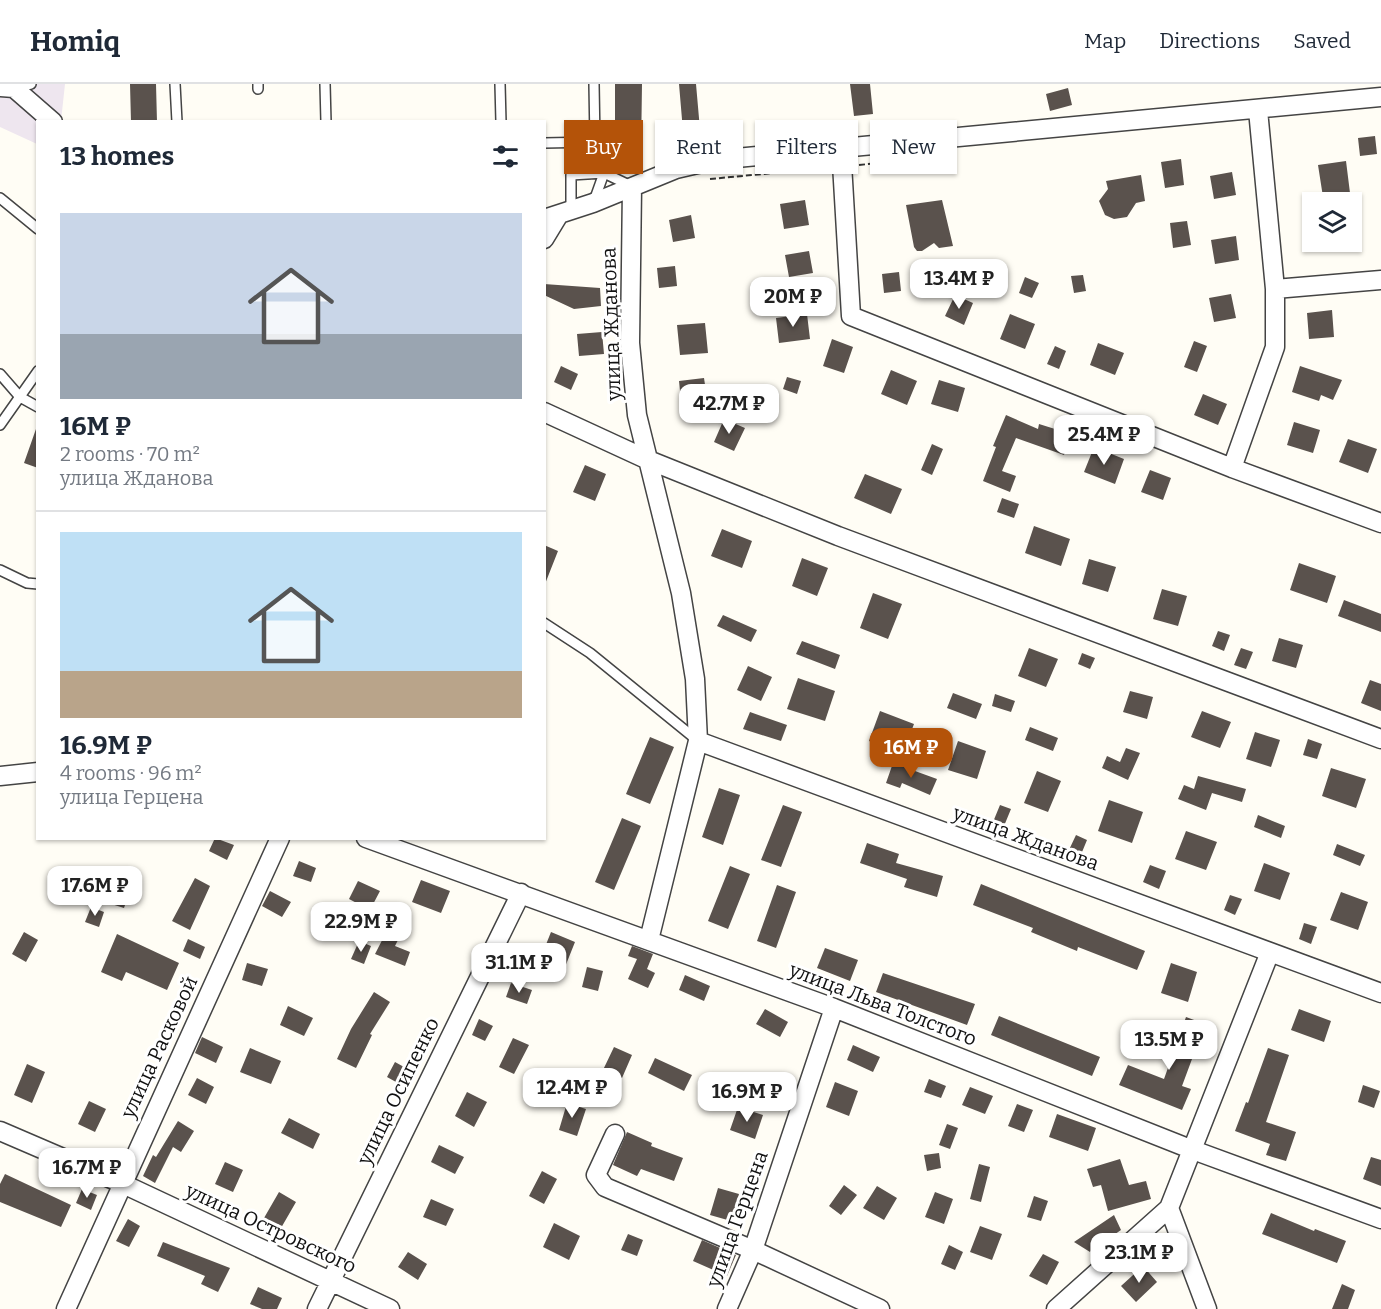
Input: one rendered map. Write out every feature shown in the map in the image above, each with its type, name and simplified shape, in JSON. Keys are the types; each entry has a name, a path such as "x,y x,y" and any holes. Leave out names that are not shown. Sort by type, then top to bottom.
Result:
{"street":[{"path":"15,86 51,120"},
{"path":"858,145 1381,97"},
{"path":"1232,468 1275,347 1275,289 1258,110"},
{"path":"546,236 558,215 676,169 716,160 755,156"},
{"path":"843,174 851,316 1232,468 1381,523"},
{"name":"улица Жданова","path":"632,187 630,343 637,415 646,459 681,593 695,679 698,741 1381,993"},
{"path":"1275,289 1381,280"},
{"path":"546,413 646,459 849,540 1381,739"},
{"path":"649,940 698,741"},
{"path":"0,776 36,772"},
{"name":"улица Расковой","path":"66,1309 121,1183 279,840"},
{"name":"улица Льва Толстого","path":"372,840 834,1008 1193,1150 1381,1219"},
{"name":"улица Осипенко","path":"318,1309 521,893"},
{"path":"1056,1309 1169,1208 1270,952"},
{"name":"улица Герцена","path":"727,1309 753,1250 834,1008"},
{"name":"улица Островского","path":"0,1131 121,1183 390,1309"},
{"path":"615,1134 596,1175 605,1187 753,1250 880,1309"},
{"path":"1169,1208 1207,1309"}],"lane":[{"path":"175,84 177,120"},
{"path":"325,84 326,120"},
{"path":"500,84 501,120"},
{"path":"594,84 595,120"},
{"path":"546,143 564,143"},
{"path":"558,215 571,175 588,174"},
{"path":"593,203 604,174"},
{"path":"606,174 632,187"},
{"path":"0,198 36,227"},
{"path":"0,374 20,397 36,406"},
{"path":"0,425 36,374"},
{"path":"0,570 27,583 36,584"},
{"path":"546,624 590,653 698,741"}],"shaded area":[{"path":"0,84 65,84 61,120 36,120 36,144 0,127"}],"building":[{"path":"130,84 156,84 157,120 131,120"},
{"path":"615,84 642,84 641,120 615,120"},
{"path":"679,84 696,84 699,120 682,120"},
{"path":"850,84 870,84 873,114 854,116"},
{"path":"1068,88 1072,105 1050,111 1046,94"},
{"path":"1375,136 1377,154 1360,156 1358,138"},
{"path":"1181,159 1184,185 1165,188 1161,162"},
{"path":"1346,161 1350,192 1322,192 1318,165"},
{"path":"1232,172 1236,195 1214,199 1210,176"},
{"path":"1141,175 1145,201 1136,203 1127,217 1114,219 1105,215 1099,201 1108,189 1106,181"},
{"path":"805,200 809,225 784,229 780,204"},
{"path":"942,200 953,246 939,248 934,243 922,251 917,251 914,247 906,205"},
{"path":"691,215 695,238 673,242 669,220"},
{"path":"1187,221 1191,245 1173,248 1170,223"},
{"path":"1236,236 1239,260 1215,264 1211,240"},
{"path":"809,251 813,273 789,277 785,255"},
{"path":"675,266 677,286 659,288 657,268"},
{"path":"899,272 901,291 884,293 882,274"},
{"path":"1083,275 1086,291 1074,293 1071,276"},
{"path":"1025,277 1039,283 1032,298 1019,293"},
{"path":"546,284 600,288 601,306 574,309 546,296"},
{"path":"1231,294 1236,318 1214,322 1209,298"},
{"path":"955,295 973,303 964,325 945,316"},
{"path":"1332,310 1334,337 1309,339 1307,313"},
{"path":"807,314 810,339 779,343 776,318"},
{"path":"1010,314 1035,324 1025,349 1000,339"},
{"path":"705,323 708,353 680,355 677,325"},
{"path":"602,332 604,354 579,356 577,334"},
{"path":"832,339 853,347 844,373 823,366"},
{"path":"1194,341 1207,346 1197,372 1184,367"},
{"path":"1098,343 1124,353 1115,375 1090,365"},
{"path":"1055,346 1066,351 1059,369 1047,364"},
{"path":"561,366 578,374 571,390 554,382"},
{"path":"1300,366 1342,380 1333,400 1321,395 1319,401 1292,392"},
{"path":"891,370 917,381 907,405 881,394"},
{"path":"787,377 801,381 797,394 783,389"},
{"path":"704,378 707,398 681,401 679,381"},
{"path":"939,380 965,388 958,412 931,404"},
{"path":"1203,394 1227,404 1218,425 1194,415"},
{"path":"1006,415 1038,429 1039,424 1071,434 1064,455 1016,438 1002,471 1016,476 1010,492 983,481 996,447 993,446"},
{"path":"724,419 745,428 734,451 714,442"},
{"path":"1294,422 1320,430 1313,453 1287,445"},
{"path":"36,429 36,467 24,463"},
{"path":"1348,439 1377,449 1368,473 1339,462"},
{"path":"932,444 943,449 932,475 921,470"},
{"path":"1094,447 1124,459 1115,484 1084,472"},
{"path":"585,465 606,474 595,501 573,492"},
{"path":"1150,470 1171,478 1163,500 1141,492"},
{"path":"865,474 902,489 891,514 854,498"},
{"path":"1002,498 1019,504 1014,518 997,512"},
{"path":"1034,526 1070,539 1061,566 1025,553"},
{"path":"722,529 752,541 742,568 711,556"},
{"path":"546,546 558,551 546,581"},
{"path":"802,558 828,568 817,596 792,586"},
{"path":"1089,559 1116,567 1108,592 1082,584"},
{"path":"1299,563 1336,576 1327,603 1290,590"},
{"path":"1162,589 1187,596 1178,626 1153,619"},
{"path":"873,593 902,604 888,639 860,628"},
{"path":"1344,600 1381,614 1381,632 1338,616"},
{"path":"723,615 757,630 751,642 717,626"},
{"path":"1218,631 1230,635 1224,651 1212,646"},
{"path":"1279,638 1303,645 1296,668 1272,661"},
{"path":"802,641 840,655 835,669 796,654"},
{"path":"1029,648 1058,659 1046,687 1018,676"},
{"path":"1241,648 1253,652 1246,669 1234,665"},
{"path":"1082,653 1095,658 1090,669 1078,664"},
{"path":"748,666 772,677 761,701 737,690"},
{"path":"798,678 835,691 825,721 787,709"},
{"path":"1370,680 1381,684 1381,711 1361,703"},
{"path":"1130,691 1153,697 1147,719 1123,712"},
{"path":"953,693 982,704 976,719 947,708"},
{"path":"995,694 1015,701 1011,712 992,706"},
{"path":"880,711 914,724 903,753 869,741"},
{"path":"1202,711 1231,722 1220,748 1191,737"},
{"path":"750,712 787,725 781,741 743,729"},
{"path":"1030,727 1058,738 1053,751 1025,740"},
{"path":"1255,732 1280,740 1271,767 1246,759"},
{"path":"650,737 674,747 650,804 626,794"},
{"path":"1308,739 1322,744 1317,759 1303,755"},
{"path":"958,741 986,751 977,779 948,770"},
{"path":"1126,748 1140,753 1128,780 1102,768 1107,756 1120,762"},
{"path":"893,763 937,779 930,795 902,783 900,788 886,783"},
{"path":"1331,768 1366,779 1356,808 1322,796"},
{"path":"1037,771 1061,781 1048,812 1024,803"},
{"path":"1198,776 1246,789 1242,802 1212,793 1206,810 1178,799 1184,785 1194,789"},
{"path":"719,788 740,795 723,845 702,837"},
{"path":"1109,800 1143,812 1132,843 1098,831"},
{"path":"783,805 802,812 781,867 761,860"},
{"path":"1000,805 1011,809 1004,826 993,822"},
{"path":"1258,815 1285,826 1281,838 1254,827"},
{"path":"622,818 641,826 614,890 595,882"},
{"path":"1186,831 1217,842 1206,870 1175,859"},
{"path":"1076,835 1087,840 1080,857 1068,852"},
{"path":"214,840 234,845 227,860 209,851"},
{"path":"867,843 899,854 896,863 943,876 937,897 904,887 907,879 860,863"},
{"path":"1337,844 1365,855 1360,866 1333,855"},
{"path":"299,861 316,868 311,882 293,876"},
{"path":"1264,863 1290,873 1280,900 1254,891"},
{"path":"1150,865 1166,871 1159,889 1143,882"},
{"path":"730,866 750,874 728,929 708,921"},
{"path":"111,877 132,884 124,908 102,901"},
{"path":"195,878 210,886 190,930 172,921"},
{"path":"421,880 450,891 441,913 412,902"},
{"path":"358,881 380,891 370,910 349,899"},
{"path":"981,884 1145,951 1137,970 1078,947 1077,951 1031,932 1033,928 973,905"},
{"path":"777,885 796,892 776,948 757,941"},
{"path":"270,891 291,902 282,917 262,906"},
{"path":"1341,892 1368,902 1358,930 1330,920"},
{"path":"1230,895 1242,899 1235,915 1224,910"},
{"path":"91,907 104,912 99,927 85,922"},
{"path":"395,915 407,922 395,946 410,952 405,966 375,954"},
{"path":"1304,923 1317,927 1311,944 1299,939"},
{"path":"24,932 38,940 26,962 12,954"},
{"path":"551,932 575,942 565,967 541,957"},
{"path":"117,934 179,963 167,990 126,972 122,981 101,972"},
{"path":"188,939 205,947 200,959 183,951"},
{"path":"359,941 371,946 364,964 351,959"},
{"path":"632,946 653,954 647,969 655,973 648,988 628,979 637,959 628,956"},
{"path":"825,948 858,960 850,981 817,968"},
{"path":"247,963 268,969 262,986 242,980"},
{"path":"1171,963 1197,972 1188,1002 1161,993"},
{"path":"587,967 603,971 598,991 582,987"},
{"path":"883,973 975,1004 967,1025 876,992"},
{"path":"685,975 710,986 704,1001 679,990"},
{"path":"511,983 532,990 527,1004 506,997"},
{"path":"374,992 390,1002 370,1034 372,1035 356,1068 337,1059 351,1029"},
{"path":"288,1006 313,1018 304,1036 280,1025"},
{"path":"765,1009 788,1022 780,1037 756,1024"},
{"path":"1299,1009 1331,1021 1324,1042 1291,1030"},
{"path":"999,1016 1100,1057 1092,1076 991,1035"},
{"path":"1186,1017 1205,1024 1182,1086 1191,1089 1182,1110 1119,1085 1128,1065 1164,1079"},
{"path":"479,1019 493,1026 485,1041 472,1035"},
{"path":"202,1037 223,1047 216,1063 195,1053"},
{"path":"513,1038 529,1045 514,1074 499,1067"},
{"path":"853,1045 880,1057 873,1072 847,1060"},
{"path":"614,1047 632,1055 622,1078 603,1070"},
{"path":"250,1048 281,1061 271,1084 240,1072"},
{"path":"1268,1048 1289,1055 1266,1122 1296,1132 1286,1161 1266,1155 1270,1144 1235,1131"},
{"path":"655,1058 692,1075 684,1091 648,1073"},
{"path":"395,1062 404,1067 396,1082 387,1077"},
{"path":"27,1064 45,1072 32,1103 14,1095"},
{"path":"197,1078 214,1087 206,1104 188,1095"},
{"path":"780,1079 795,1085 786,1106 772,1100"},
{"path":"929,1079 946,1086 941,1098 924,1092"},
{"path":"835,1082 858,1091 849,1116 826,1107"},
{"path":"1363,1085 1380,1091 1374,1108 1358,1102"},
{"path":"970,1087 993,1096 985,1114 962,1105"},
{"path":"467,1092 487,1102 474,1127 455,1116"},
{"path":"89,1101 106,1109 95,1132 78,1124"},
{"path":"567,1103 586,1109 577,1136 559,1130"},
{"path":"1017,1104 1033,1110 1024,1132 1008,1126"},
{"path":"738,1107 763,1115 755,1139 730,1130"},
{"path":"1057,1114 1096,1128 1088,1151 1049,1137"},
{"path":"289,1118 320,1134 313,1149 281,1133"},
{"path":"178,1121 194,1131 181,1152 173,1147 155,1183 143,1176 153,1155 156,1157"},
{"path":"947,1124 958,1128 950,1149 939,1145"},
{"path":"627,1132 652,1143 651,1146 683,1158 674,1181 641,1169 637,1176 613,1165"},
{"path":"439,1145 464,1157 455,1174 431,1162"},
{"path":"939,1153 941,1168 927,1171 924,1155"},
{"path":"1371,1157 1381,1160 1381,1186 1363,1179"},
{"path":"1120,1159 1129,1185 1146,1181 1151,1199 1108,1211 1101,1185 1093,1187 1087,1169"},
{"path":"225,1162 243,1170 233,1192 215,1184"},
{"path":"979,1164 990,1167 981,1202 970,1199"},
{"path":"542,1171 557,1179 544,1204 529,1196"},
{"path":"5,1174 71,1205 61,1227 0,1202 0,1184"},
{"path":"844,1185 857,1195 841,1215 829,1206"},
{"path":"877,1186 897,1198 884,1220 863,1208"},
{"path":"718,1188 739,1194 731,1221 710,1215"},
{"path":"82,1189 97,1195 91,1210 76,1203"},
{"path":"279,1192 296,1202 281,1228 264,1218"},
{"path":"935,1192 953,1199 944,1224 925,1217"},
{"path":"1034,1196 1048,1201 1041,1221 1027,1217"},
{"path":"431,1199 454,1209 446,1226 423,1217"},
{"path":"1271,1213 1314,1231 1315,1229 1346,1241 1337,1263 1262,1234"},
{"path":"1114,1215 1121,1230 1105,1241 1101,1235 1090,1252 1074,1242"},
{"path":"128,1219 140,1226 129,1247 116,1241"},
{"path":"554,1223 580,1236 569,1260 543,1247"},
{"path":"980,1226 1002,1234 992,1260 970,1252"},
{"path":"628,1234 643,1240 637,1256 621,1250"},
{"path":"702,1240 736,1255 727,1276 693,1261"},
{"path":"163,1242 230,1268 218,1292 201,1284 205,1276 157,1256"},
{"path":"949,1245 963,1252 955,1270 941,1264"},
{"path":"408,1252 427,1264 418,1280 398,1267"},
{"path":"1043,1254 1059,1262 1047,1285 1029,1276"},
{"path":"1143,1266 1157,1282 1136,1302 1121,1286"},
{"path":"1342,1284 1355,1290 1348,1309 1332,1309"},
{"path":"258,1287 282,1298 277,1309 262,1309 250,1304"}]}
